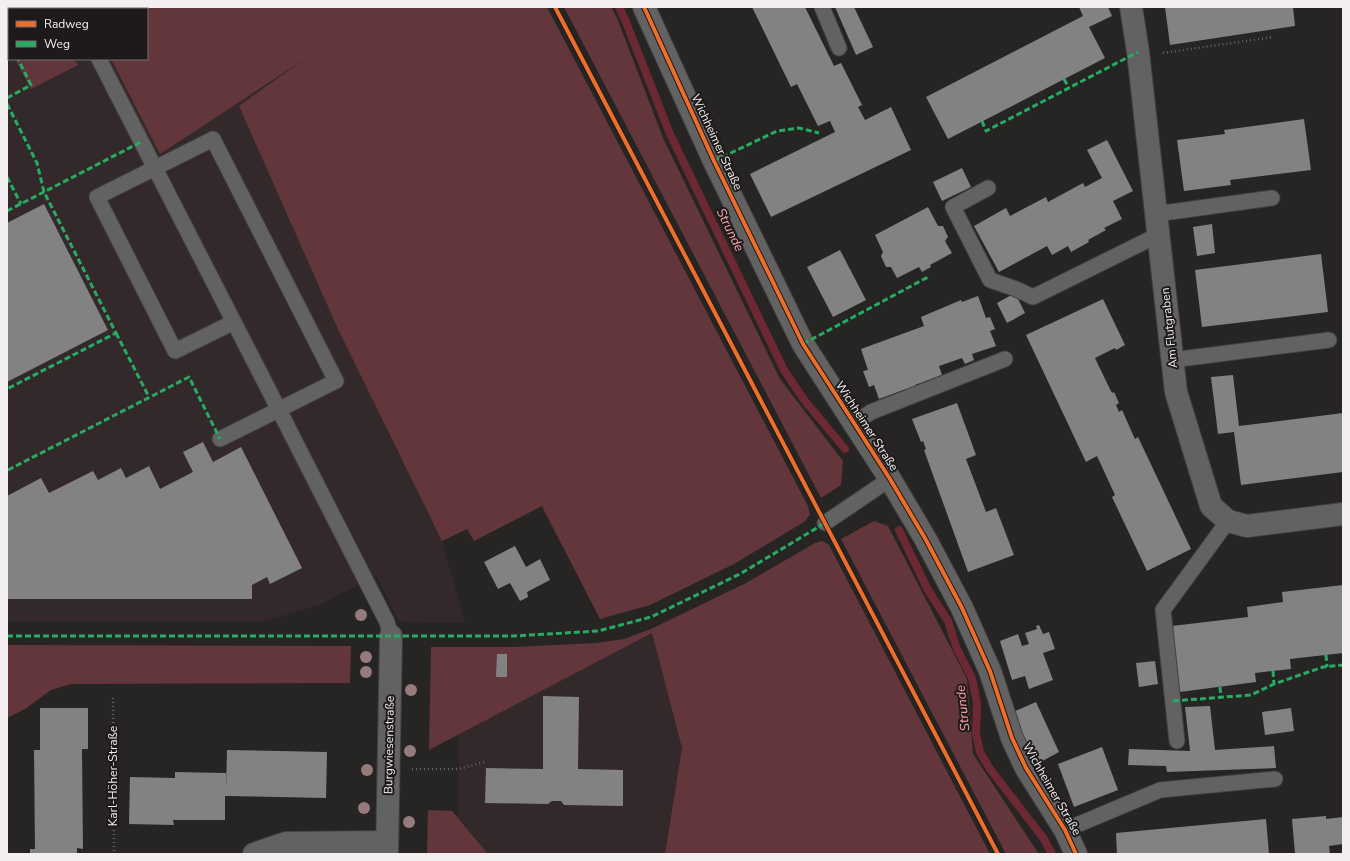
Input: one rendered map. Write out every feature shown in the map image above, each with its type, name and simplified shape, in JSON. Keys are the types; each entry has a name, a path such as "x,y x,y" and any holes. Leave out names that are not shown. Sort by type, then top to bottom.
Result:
{"street":[{"name":"Wichheimer Straße","path":"644,7 714,161 803,344 853,424 890,479 926,540 962,608 990,672 1012,738 1026,768 1065,830 1076,854"},
{"name":"Am Flutgraben","path":"1131,7 1176,392 1211,506 1228,521 1247,526 1343,514"},
{"name":"Burgwiesenstraße","path":"387,848 391,636"},
{"path":"254,854 286,843 387,848"}],"lane":[{"path":"822,7 839,48"},
{"path":"100,60 279,410 386,622 391,636"},
{"path":"220,439 336,381 213,139 97,197 175,351 234,322"},
{"path":"988,188 953,207 990,280 1033,297 1157,224 1272,198"},
{"path":"1172,360 1329,340"},
{"path":"853,424 871,412 1005,359"},
{"path":"825,523 890,479"},
{"path":"1177,741 1163,610 1228,521"},
{"path":"1065,830 1160,790 1275,779"}],"path":[{"path":"1138,57 1273,37"},
{"path":"388,769 458,769 484,762"}],"shaded area":[{"path":"7,7 535,7 734,564 650,605 600,619 541,506 474,541 467,529 442,541 465,623 399,622 376,576 321,604 262,622 7,622"},
{"path":"547,7 808,506 810,515 804,522 734,564 650,605 600,619 542,506 474,541 467,529 442,541 338,329 239,106 306,58 160,154 112,60 148,60 148,8 86,8"},
{"path":"564,7 611,7 617,18 664,140 780,379 843,461 841,485 821,498"},
{"path":"16,60 75,60 78,65 31,89"},
{"path":"874,521 888,526 967,679 973,754 1039,854 1006,854 841,539"},
{"path":"822,541 829,545 990,854 665,854 682,748 652,633 429,750 431,647 515,647 596,643 624,639 651,629 746,583 815,543"},
{"path":"652,633 682,748 665,854 488,854 458,817 459,734"},
{"path":"7,645 351,646 350,683 71,684 51,690 25,709 7,718"},
{"path":"428,810 452,811 488,854 427,854"}],"building":[{"path":"752,7 805,7 834,66 841,63 862,105 858,107 865,120 891,107 911,150 771,217 750,174 835,132 830,121 818,126 797,84 791,87"},
{"path":"835,7 854,7 873,47 856,55"},
{"path":"1079,7 1108,7 1112,16 1089,27 1105,58 948,139 926,97 1083,16"},
{"path":"1165,7 1293,7 1295,26 1170,45"},
{"path":"1304,119 1311,170 1230,180 1231,185 1184,191 1177,140 1225,134 1224,130"},
{"path":"1107,140 1133,191 1113,201 1122,219 1104,228 1106,230 1071,252 1068,246 1052,255 1047,246 999,272 974,226 1006,208 1010,216 1046,197 1048,202 1083,183 1085,187 1102,178 1087,150"},
{"path":"962,168 971,187 942,201 933,182"},
{"path":"44,204 108,330 7,382 7,223"},
{"path":"928,207 938,226 943,226 948,237 945,241 952,253 930,265 931,267 922,272 919,267 897,278 891,267 886,267 881,256 883,252 875,235"},
{"path":"1212,224 1215,253 1197,256 1193,227"},
{"path":"840,250 866,300 833,317 807,267"},
{"path":"1321,254 1328,312 1202,327 1195,270"},
{"path":"1015,293 1025,313 1007,323 997,303"},
{"path":"978,296 986,318 990,317 995,329 990,331 996,346 972,354 974,360 965,364 962,358 939,366 942,375 915,385 917,389 907,393 906,389 879,399 874,385 869,387 863,371 868,370 861,349 924,326 921,317 961,300 962,302"},
{"path":"1103,299 1125,345 1116,350 1115,348 1095,358 1112,393 1114,392 1119,403 1116,405 1119,412 1122,410 1135,439 1138,437 1191,549 1147,571 1112,497 1115,495 1097,456 1086,462 1026,335"},
{"path":"1233,375 1239,426 1343,413 1343,472 1241,485 1234,432 1218,434 1211,377"},
{"path":"957,403 976,455 966,459 986,512 996,508 1014,555 968,572 924,450 926,449 923,441 921,442 912,419"},
{"path":"203,442 213,462 241,447 302,568 270,584 267,577 252,585 252,599 7,599 7,496 41,478 49,493 93,471 98,480 121,468 126,478 149,466 160,489 193,472 183,452"},
{"path":"515,546 526,567 540,559 550,580 527,592 528,597 520,601 510,583 498,589 484,562"},
{"path":"1343,585 1343,653 1290,659 1291,669 1255,673 1256,682 1180,692 1172,626 1248,617 1247,607 1283,602 1282,592"},
{"path":"1039,625 1043,634 1049,632 1055,649 1043,653 1053,680 1029,689 1025,676 1012,680 1000,641 1018,634 1022,646 1029,644 1025,633 1037,629 1036,626"},
{"path":"497,654 507,654 507,677 496,677"},
{"path":"1155,661 1158,684 1139,687 1136,663"},
{"path":"543,696 579,697 578,769 623,770 623,806 564,805 561,801 552,801 548,804 485,803 486,768 543,769"},
{"path":"1036,702 1059,752 1035,765 1013,712"},
{"path":"1210,706 1215,750 1274,746 1276,768 1167,772 1166,766 1128,765 1129,749 1190,751 1185,707"},
{"path":"40,708 88,708 88,749 82,749 83,849 77,848 77,854 30,854 30,849 35,849 34,750 40,750"},
{"path":"1291,708 1294,731 1265,735 1262,712"},
{"path":"1102,747 1118,790 1074,807 1058,764"},
{"path":"227,750 327,752 326,798 225,796 225,820 173,820 174,825 129,824 130,777 175,778 175,772 226,773 226,789"},
{"path":"1326,816 1326,819 1343,817 1343,844 1329,846 1330,854 1295,854 1292,819"},
{"path":"1266,819 1269,854 1117,854 1116,833"}],"waterway":[{"name":"Strunde","path":"619,7 670,134 784,370 805,401 845,449"},
{"name":"Strunde","path":"899,530 928,590 948,621 957,649 972,678 977,703 976,734 980,752 990,769 1044,839 1052,854"}],"marked path":[{"path":"982,121 986,131 1138,52"},
{"path":"7,98 31,85 18,60"},
{"path":"1064,79 1069,88"},
{"path":"7,104 37,163 44,192 116,333 7,389"},
{"path":"714,161 777,131 799,128 819,133"},
{"path":"7,211 141,142"},
{"path":"7,177 21,204"},
{"path":"803,344 930,276"},
{"path":"116,333 149,397"},
{"path":"8,470 189,377 220,439"},
{"path":"7,636 514,636 598,631 651,617 740,574 825,523"},
{"path":"1326,655 1327,667"},
{"path":"1173,701 1251,695 1274,684 1323,667 1343,665"},
{"path":"1273,671 1274,684"},
{"path":"1220,687 1221,698"}],"cycle path":[{"path":"555,7 998,854"},
{"path":"644,7 714,161 803,344 890,479 926,540 962,608 990,671 1012,738 1026,768 1065,830 1076,854"}]}
